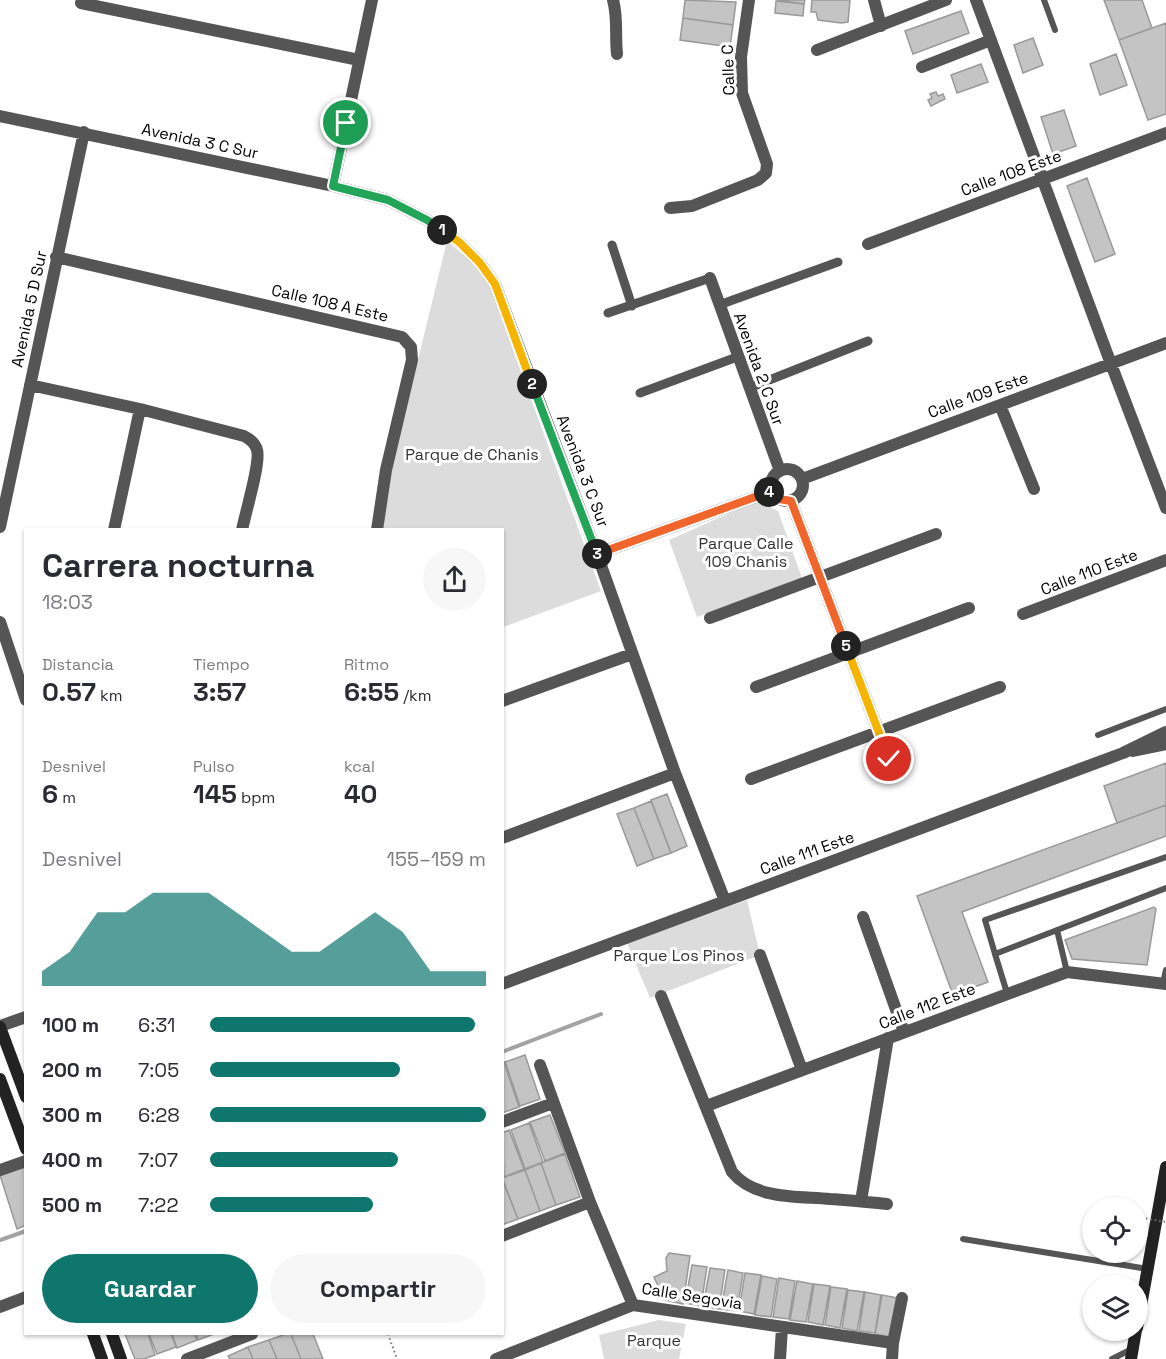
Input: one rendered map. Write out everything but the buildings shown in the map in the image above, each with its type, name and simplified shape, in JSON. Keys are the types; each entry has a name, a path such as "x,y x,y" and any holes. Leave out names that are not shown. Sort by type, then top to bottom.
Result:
{"main road":[{"path":"0,1027 24,1092"},
{"path":"0,1079 24,1144"},
{"path":"1148,1275 1166,1167"},
{"path":"93,1335 102,1359"},
{"path":"112,1335 121,1359"}],"street":[{"path":"333,186 372,0"},
{"path":"613,0 617,54"},
{"name":"Calle C","path":"670,208 692,206 758,180 766,173 767,164 742,93 741,57 749,0"},
{"path":"874,0 881,26"},
{"path":"817,50 946,0"},
{"path":"976,0 1110,364 1166,508"},
{"path":"81,3 107,4 359,60"},
{"path":"922,67 991,40"},
{"name":"Avenida 3 C Sur","path":"0,116 84,132 388,200 427,220 459,242 480,263 495,284 597,554 675,773 725,901"},
{"name":"Avenida 5 D Sur","path":"0,527 84,132"},
{"name":"Calle 108 Este","path":"868,244 1166,133"},
{"path":"612,245 632,306"},
{"name":"Calle 108 A Este","path":"56,257 402,338 411,347 412,360 386,470 376,528"},
{"path":"718,305 838,262"},
{"path":"608,313 710,278"},
{"name":"Avenida 2 C Sur","path":"710,278 780,471"},
{"path":"749,388 868,340"},
{"name":"Calle 109 Este","path":"802,479 1166,343"},
{"path":"640,393 737,357"},
{"path":"30,385 140,409 250,439 258,450 259,456 242,528"},
{"path":"1000,405 1034,489"},
{"path":"114,528 140,409"},
{"path":"790,469 802,479 802,490 791,501 779,499 772,491 771,481 780,471 790,469"},
{"path":"597,554 772,491"},
{"path":"791,501 889,759"},
{"path":"710,618 936,534"},
{"name":"Calle 110 Este","path":"1023,614 1166,560"},
{"path":"756,687 969,608"},
{"path":"0,622 24,694"},
{"path":"504,700 632,654"},
{"path":"751,779 1000,687"},
{"name":"Calle 111 Este","path":"504,983 1123,753 1166,732"},
{"name":"Calle 111 Este","path":"1123,753 1166,744"},
{"path":"504,837 675,773"},
{"path":"863,917 904,1032"},
{"path":"760,955 802,1070"},
{"name":"Calle 112 Este","path":"706,1106 1067,972 1165,984"},
{"path":"661,996 732,1173 740,1181 765,1193 776,1195 887,1204"},
{"path":"0,1027 24,1018"},
{"path":"861,1201 888,1038"},
{"name":"Calle Segovia","path":"540,1065 590,1202 633,1305 893,1343"},
{"path":"504,1121 554,1103"},
{"path":"0,1170 24,1162"},
{"path":"504,1235 590,1202"},
{"path":"0,1307 24,1298"},
{"path":"892,1359 902,1298"},
{"path":"496,1359 633,1305"},
{"path":"780,1359 782,1328"},
{"path":"187,1359 249,1335"}],"lane":[{"path":"1044,0 1055,30"},
{"path":"1098,735 1166,710"},
{"path":"1007,993 985,920 1166,857"},
{"path":"995,954 1166,888"},
{"path":"1057,930 1067,972"},
{"path":"1165,984 1166,970"},
{"path":"963,1239 1149,1269"},
{"path":"1112,1359 1132,1354"}],"path":[{"path":"1148,1219 1166,1222"},
{"path":"388,1335 397,1359"}],"green space":[{"name":"Parque de Chanis","path":"447,241 469,260 490,286 601,591 504,627 504,528 382,528 393,462"},
{"name":"Parque Calle 109 Chanis","path":"757,501 778,511 802,578 697,617 669,540"},
{"name":"Parque Los Pinos","path":"747,900 760,955 650,998 627,943"},
{"name":"Parque","path":"659,1320 686,1324 679,1359 604,1359 599,1335"}],"waterway":[{"path":"504,1051 601,1014"},
{"path":"0,1240 24,1232"}],"route":[{"path":"346,123 333,186 388,200 427,220 459,242 480,263 495,284 597,554 772,491 779,499 791,501 889,759"}]}
